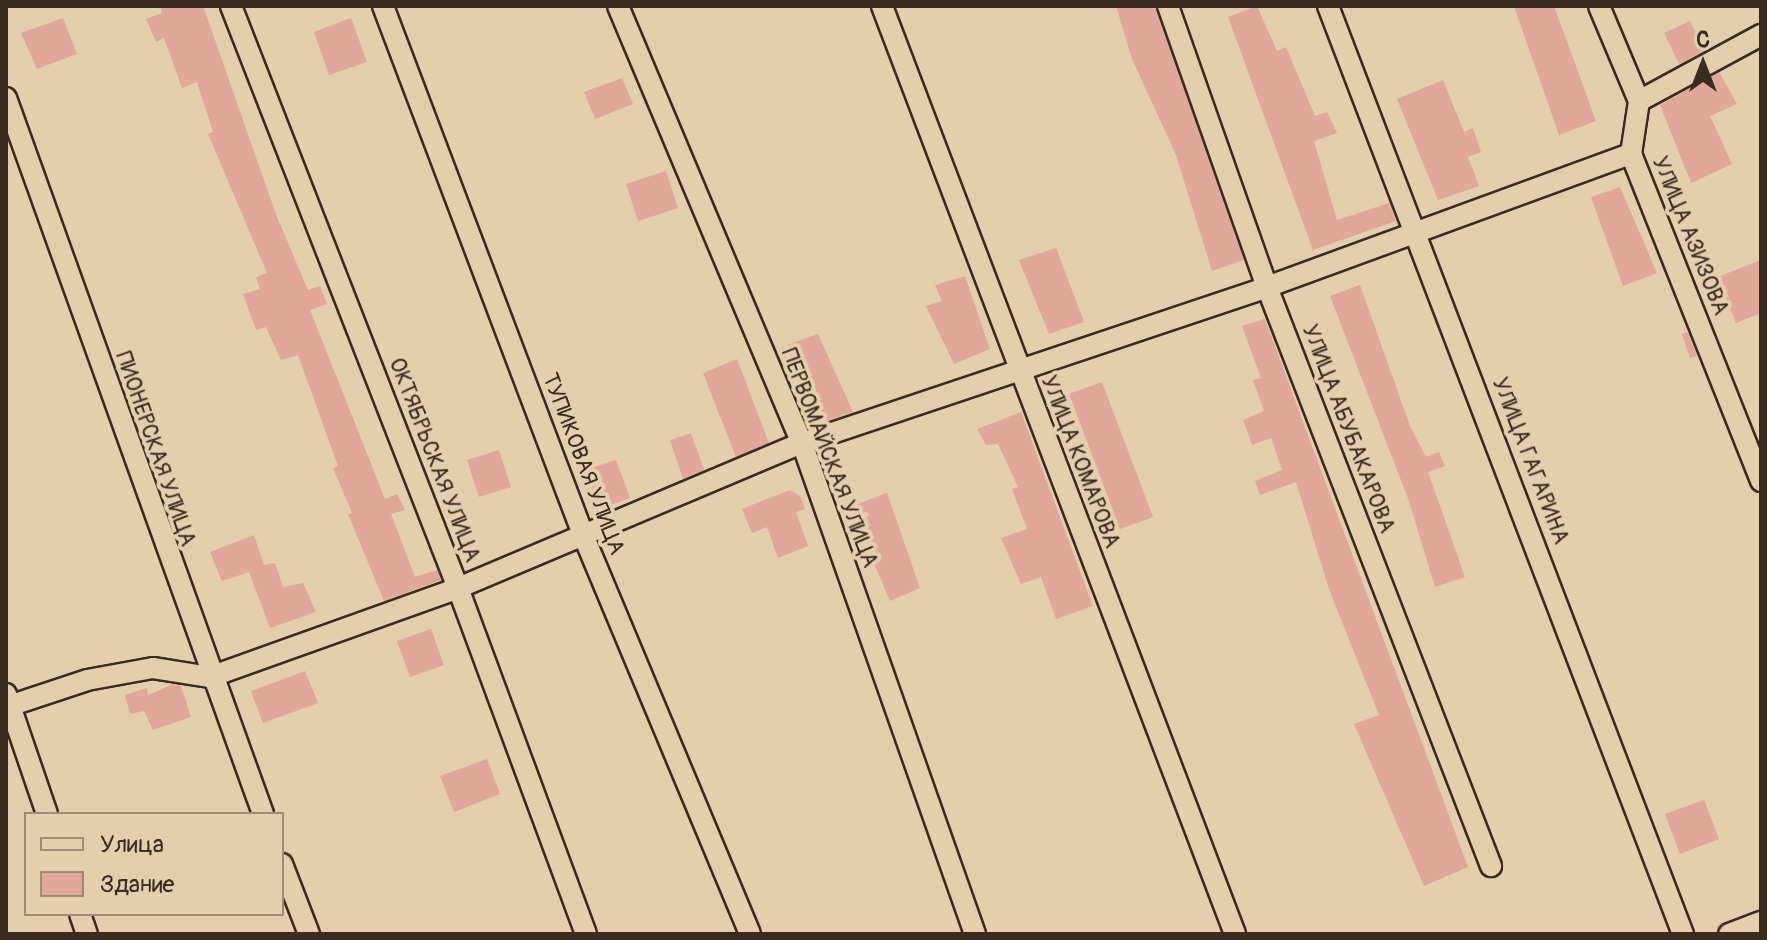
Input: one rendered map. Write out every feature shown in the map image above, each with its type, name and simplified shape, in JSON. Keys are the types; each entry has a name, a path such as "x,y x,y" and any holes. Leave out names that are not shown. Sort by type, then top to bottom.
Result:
{"street":[{"name":"ОКТЯБРЬСКАЯ УЛИЦА","path":"231,6 458,588 586,934"},
{"name":"ТУПИКОВАЯ УЛИЦА","path":"383,6 584,537 750,934"},
{"name":"ПЕРВОМАЙСКАЯ УЛИЦА","path":"618,6 802,443 975,934"},
{"name":"УЛИЦА КОМАРОВА","path":"882,6 1235,934"},
{"name":"УЛИЦА АБУБАКАРОВА","path":"1168,6 1267,287 1491,866"},
{"name":"УЛИЦА ГАГАРИНА","path":"1328,6 1683,934"},
{"path":"1599,6 1639,101 1761,35"},
{"name":"ПИОНЕРСКАЯ УЛИЦА","path":"6,98 210,677 262,812"},
{"name":"УЛИЦА АЗИЗОВА","path":"1639,101 1631,154 1761,481"},
{"path":"46,812 7,702 87,680 153,668 210,677 458,588 802,443 1267,287 1631,154"},
{"path":"284,869 309,934"},
{"path":"1729,934 1761,922"}],"building":[{"path":"160,6 203,6 277,217 308,290 320,286 327,304 310,310 385,499 397,494 405,510 391,514 415,577 437,570 441,580 384,601 348,514 352,513 333,468 338,466 298,355 281,360 266,327 256,330 243,294 260,289 256,277 267,273 208,134 213,132 197,82 182,88 164,38 156,42 146,19 162,13"},
{"path":"1116,6 1155,6 1244,260 1212,271 1176,155 1132,59"},
{"path":"1257,6 1277,51 1286,47 1315,116 1327,112 1337,133 1314,141 1337,220 1389,203 1396,221 1313,250 1228,17"},
{"path":"1514,6 1554,6 1596,121 1559,135"},
{"path":"63,18 77,54 37,69 21,33"},
{"path":"351,18 367,62 329,75 314,32"},
{"path":"1690,21 1704,51 1679,64 1664,33"},
{"path":"1719,72 1737,104 1710,116 1732,164 1691,183 1660,105"},
{"path":"622,78 633,104 595,119 584,92"},
{"path":"1443,80 1464,132 1473,128 1481,152 1468,157 1479,186 1438,200 1397,99"},
{"path":"666,171 678,208 638,221 626,184"},
{"path":"1620,187 1657,273 1623,286 1591,197"},
{"path":"1056,248 1084,322 1049,334 1019,260"},
{"path":"1761,260 1761,313 1736,323 1718,277"},
{"path":"965,276 990,349 954,364 926,306 942,301 935,285"},
{"path":"1360,285 1410,426 1426,457 1439,452 1445,466 1428,472 1465,577 1435,587 1409,501 1330,296"},
{"path":"1265,319 1468,867 1424,886 1354,724 1379,715 1329,589 1296,482 1260,495 1255,481 1282,470 1271,438 1252,445 1243,420 1264,411 1253,380 1261,378 1242,326"},
{"path":"1688,332 1697,356 1690,358 1682,334"},
{"path":"818,334 853,412 816,424 787,345"},
{"path":"737,359 769,443 736,457 703,373"},
{"path":"1102,382 1153,517 1120,529 1069,394"},
{"path":"1021,412 1093,606 1056,619 1041,577 1021,584 1001,538 1027,529 1012,489 1018,487 998,444 986,445 977,429"},
{"path":"691,433 704,470 683,479 670,440"},
{"path":"499,450 511,487 479,497 467,460"},
{"path":"616,460 630,498 600,509 585,470"},
{"path":"790,490 800,496 805,509 796,512 808,546 778,558 767,527 752,533 742,509"},
{"path":"887,493 920,588 890,601 850,507"},
{"path":"254,535 264,565 275,563 283,587 303,583 316,612 270,628 249,572 222,581 210,552"},
{"path":"431,629 444,665 410,677 397,641"},
{"path":"305,671 318,703 263,723 251,691"},
{"path":"174,684 181,686 191,717 153,730 144,711 130,714 125,695 147,688 148,695"},
{"path":"487,759 500,794 454,812 440,776"},
{"path":"1704,800 1719,839 1680,854 1665,814"}]}
